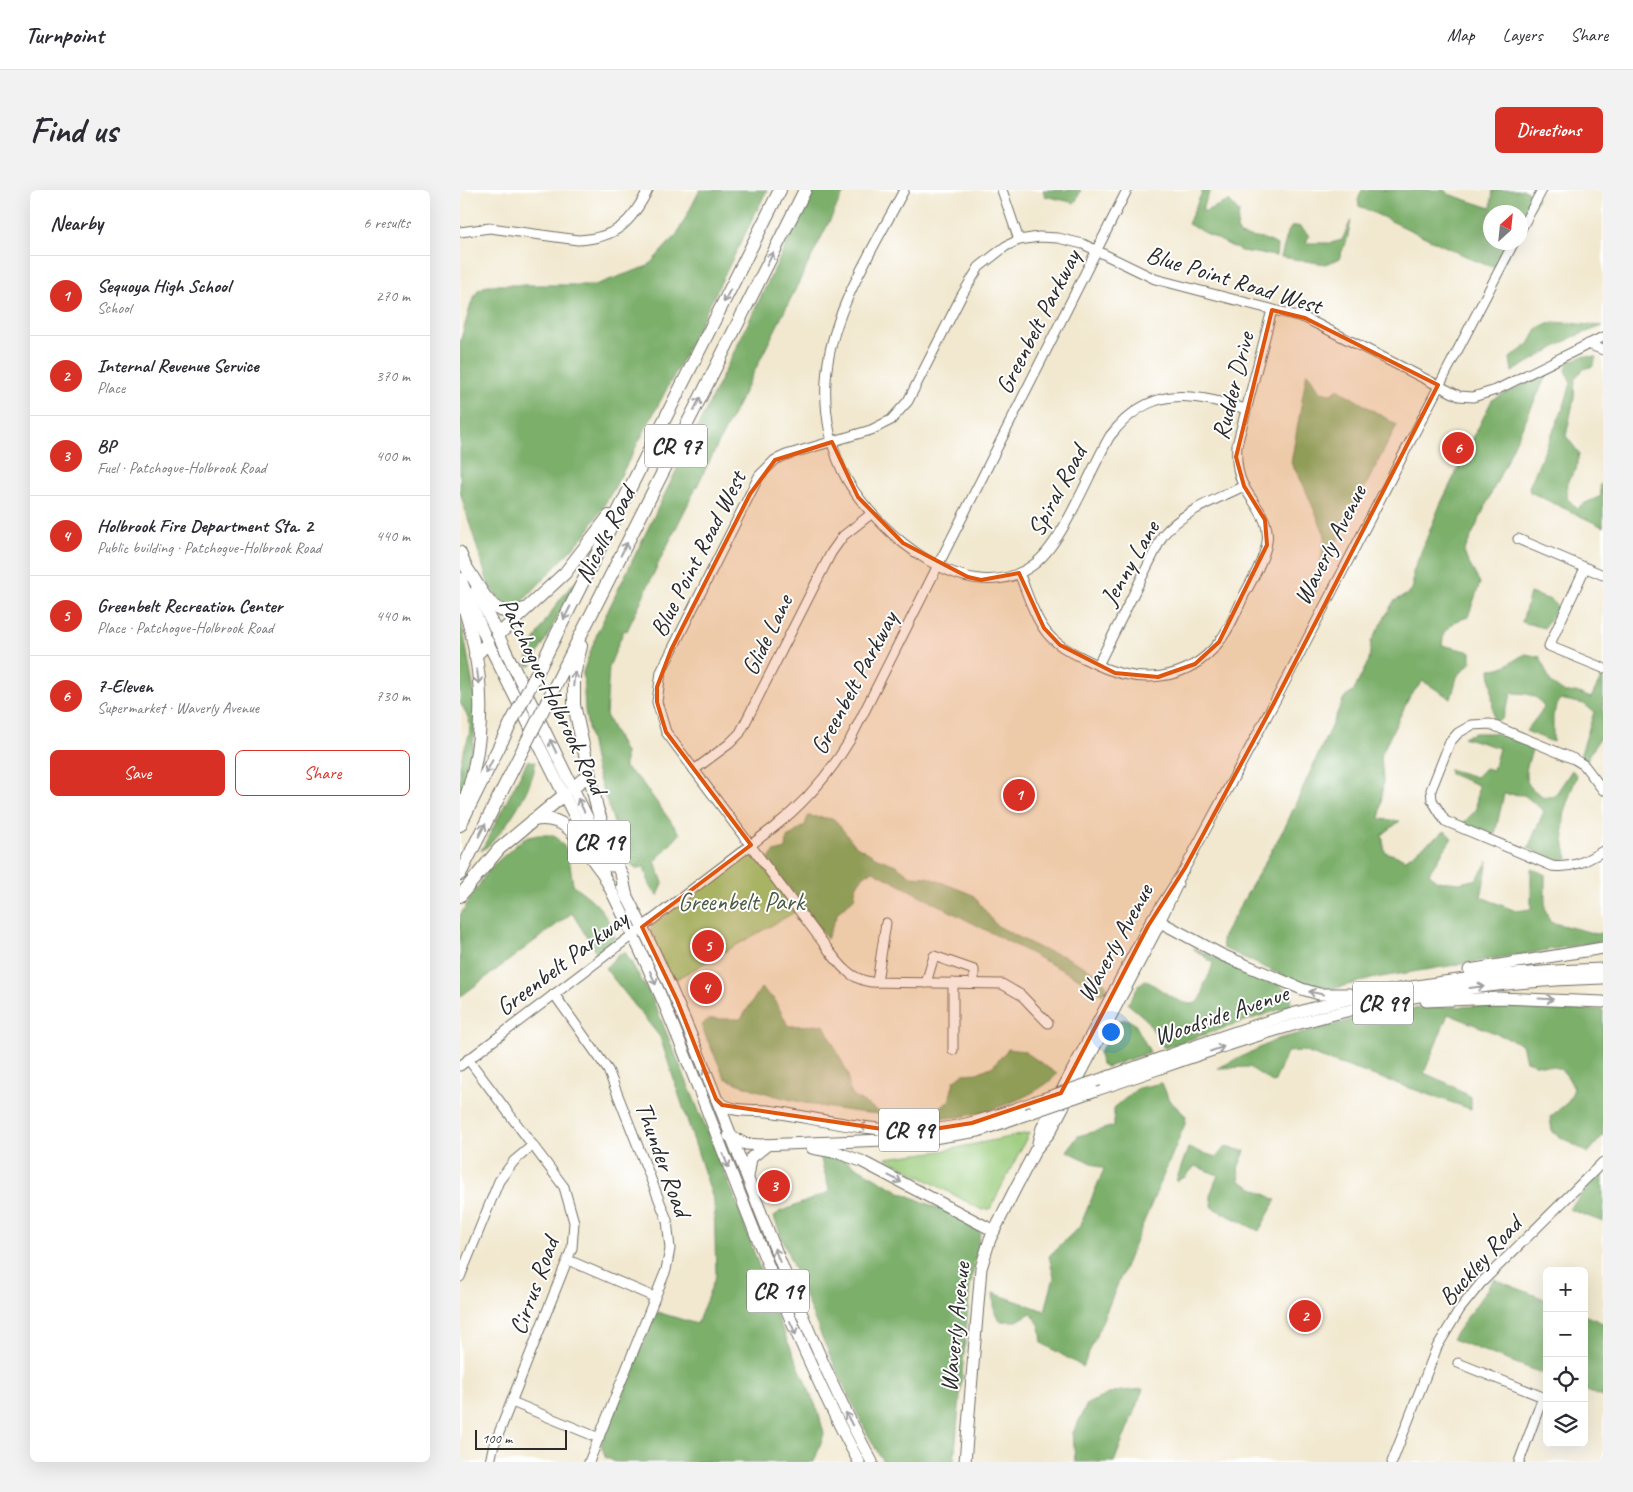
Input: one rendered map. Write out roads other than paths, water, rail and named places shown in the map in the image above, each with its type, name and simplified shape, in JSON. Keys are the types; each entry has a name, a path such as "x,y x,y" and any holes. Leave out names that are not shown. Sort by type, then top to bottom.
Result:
{"highway":[{"name":"Nicolls Road","path":"460,825 780,190"},
{"name":"Nicolls Road","path":"460,874 805,190"},
{"path":"475,656 556,584 590,543 615,506 630,477 647,454"},
{"path":"463,573 494,607 512,613 531,606"},
{"path":"610,577 581,647 573,685 574,705 602,822 622,876 626,895"},
{"path":"460,595 475,656 481,701 480,739 473,775 460,812"},
{"path":"460,896 499,849 585,780 589,774"},
{"path":"533,820 551,819 568,826 576,834 588,856 603,873"}],"main road":[{"name":"Patchogue-Holbrook Road","path":"460,552 463,573 568,792 603,873 666,1008 790,1322 826,1399 859,1462"},
{"name":"Patchogue-Holbrook Road","path":"568,792 626,895 677,1000 821,1361 872,1462"},
{"path":"1156,920 1237,962 1308,992 1332,994 1382,992"},
{"name":"Waverly Avenue","path":"965,1462 979,1279 984,1258 994,1231 1036,1149 1050,1132 1156,920"},
{"path":"1415,986 1446,974 1603,948"},
{"name":"Woodside Avenue","path":"731,1137 746,1144 767,1145 940,1137 978,1131 1093,1092 1271,1020 1382,992 1415,986 1516,972 1603,969"},
{"name":"Woodside Avenue","path":"1169,1061 1276,1030 1374,1005 1475,988 1542,981 1603,978"},
{"path":"1374,1005 1498,998 1603,1002"},
{"name":"Woodside Avenue","path":"716,1099 726,1107 734,1110 761,1110 860,1126 905,1131 928,1130 972,1123 1099,1080 1156,1066"},
{"name":"CR 99","path":"708,1116 731,1137"},
{"path":"783,1144 828,1151 861,1161 994,1231"},
{"path":"748,1181 751,1158 767,1145"}],"street":[{"path":"460,232 490,228 578,240 592,239 618,230 630,220 648,190"},
{"name":"Spiral Road","path":"904,190 842,311 834,333 825,382 832,442 846,478 870,514 903,543 961,575 981,580 1005,578 1019,573 1033,565 1054,544 1110,436 1120,423 1135,411 1159,399 1194,395 1246,409"},
{"path":"1002,190 1018,240"},
{"name":"Greenbelt Parkway","path":"460,1066 751,844 803,802 838,760 850,740 1127,190"},
{"path":"1528,215 1541,190"},
{"name":"Blue Point Road West","path":"1048,1023 1012,989 1002,984 974,982 877,982 858,979 841,966 666,732 657,702 661,672 759,476 775,460 786,454 871,430 891,420 900,412 908,401 971,278 990,257 1018,240 1039,237 1058,238 1096,250 1155,279 1305,318 1459,396 1472,397 1496,390 1588,344"},
{"name":"Waverly Avenue","path":"1156,920 1285,683 1510,250"},
{"name":"Rudder Drive","path":"1019,573 1035,613 1051,637 1068,650 1098,665 1130,677 1158,677 1180,672 1195,664 1219,642 1232,620 1267,545 1264,520 1260,509 1244,486 1237,469 1236,457 1246,409 1272,310"},
{"path":"1588,344 1603,336"},
{"path":"1588,344 1603,350"},
{"name":"Jenny Lane","path":"1098,665 1163,535 1181,518 1244,486"},
{"name":"Glide Lane","path":"694,770 729,744 740,733 830,553 843,536 870,514"},
{"path":"1518,539 1603,575"},
{"path":"1585,568 1549,646 1603,668"},
{"path":"1603,790 1584,766 1574,759 1490,724 1481,724 1466,728 1450,742 1431,790 1432,800 1436,809 1445,821 1552,866 1562,868 1578,865 1603,851"},
{"path":"877,982 886,923"},
{"path":"926,983 934,956 974,970 974,982"},
{"path":"953,983 953,1050"},
{"name":"Thunder Road","path":"554,994 608,1070 667,1220 670,1236 668,1260 590,1462"},
{"name":"Cirrus Road","path":"468,1059 564,1187 570,1200 574,1222 574,1235 568,1260 490,1462"},
{"path":"460,1277 499,1181 514,1162 532,1145"},
{"name":"Buckley Road","path":"1392,1462 1437,1347 1467,1300 1603,1162"},
{"path":"568,1260 654,1297"},
{"path":"1458,1363 1543,1398 1519,1462"},
{"path":"512,1402 599,1438"}],"place":[{"name":"7-Eleven","path":"1458,448"},
{"name":"Sequoya High School","path":"1019,795"},
{"name":"Greenbelt Recreation Center","path":"708,946"},
{"name":"Holbrook Fire Department Sta. 2","path":"706,988"},
{"name":"BP","path":"774,1186"},
{"name":"Internal Revenue Service","path":"1305,1316"}],"park label":[{"name":"Greenbelt Park","path":"741,902"}]}
